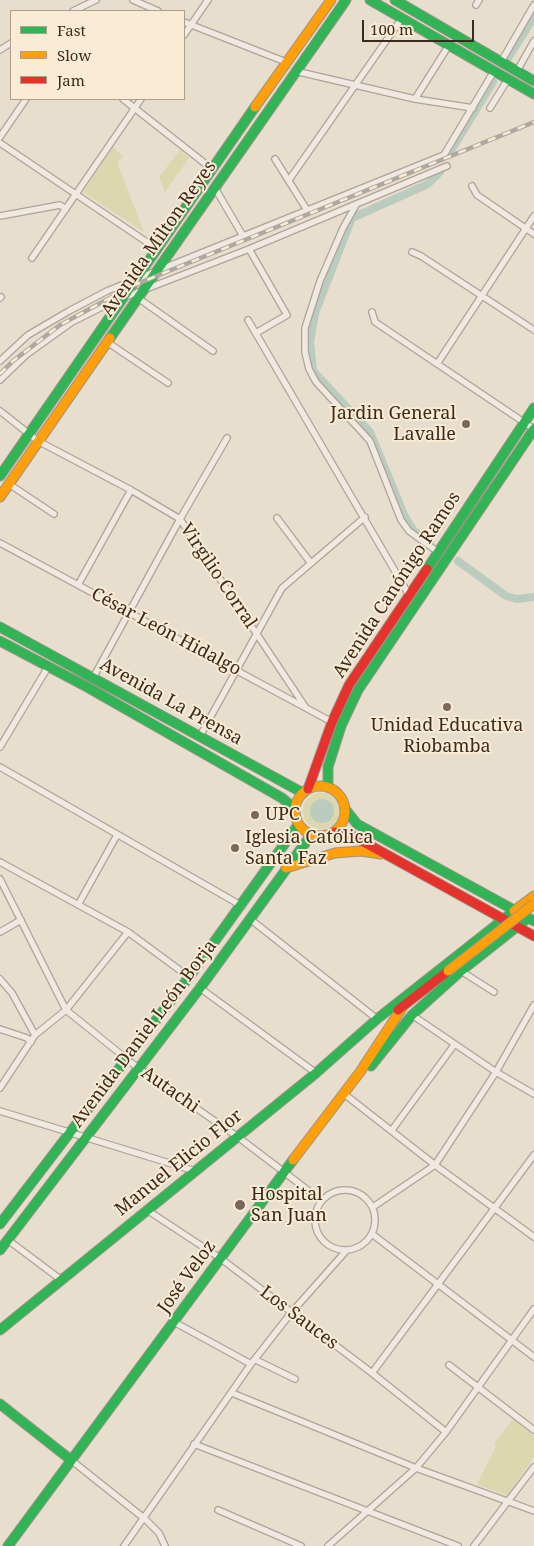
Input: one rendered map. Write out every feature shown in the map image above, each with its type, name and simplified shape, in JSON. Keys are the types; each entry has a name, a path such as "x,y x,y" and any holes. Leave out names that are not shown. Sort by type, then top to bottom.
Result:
{"street":[{"path":"75,10 96,0"},
{"path":"133,0 141,8"},
{"path":"185,33 208,0"},
{"name":"Avenida Milton Reyes","path":"0,476 286,62 331,0"},
{"name":"Avenida Milton Reyes","path":"0,497 346,0"},
{"path":"370,0 534,94"},
{"path":"394,0 534,81"},
{"path":"501,62 534,5"},
{"path":"289,180 329,127 355,85 402,18"},
{"path":"185,22 286,62"},
{"path":"517,71 534,41"},
{"path":"415,99 449,46"},
{"path":"295,71 415,99 473,108"},
{"path":"0,361 28,335 61,316 137,278 444,155 494,71"},
{"path":"490,108 508,79"},
{"path":"0,137 25,100"},
{"path":"125,100 136,107 212,169"},
{"path":"32,258 141,100"},
{"path":"0,143 157,248"},
{"path":"275,159 307,210"},
{"path":"0,380 26,355 72,322 144,288 249,249 447,166"},
{"path":"472,186 477,195 534,234"},
{"path":"215,188 243,236"},
{"path":"357,203 349,215 324,272 305,328 305,352 309,369 316,382 370,441 401,520 409,531 438,552"},
{"path":"0,216 60,205 66,209"},
{"path":"437,364 534,216"},
{"path":"249,249 288,315 256,333"},
{"path":"412,252 534,330"},
{"path":"138,298 213,351"},
{"path":"372,312 375,322 534,429"},
{"path":"248,320 409,595"},
{"path":"107,342 168,384"},
{"name":"Avenida Canónigo Ramos","path":"305,791 332,722 349,685 534,408"},
{"name":"Virgilio Corral","path":"0,411 38,441 131,490 180,519 306,708"},
{"name":"Avenida Canónigo Ramos","path":"328,787 328,767 342,726 358,690 534,429"},
{"path":"94,678 180,519 227,438"},
{"path":"9,484 54,514"},
{"path":"78,585 131,490"},
{"path":"200,736 282,588 310,562 365,517"},
{"path":"277,518 310,562"},
{"name":"César León Hidalgo","path":"0,543 332,722"},
{"name":"Avenida La Prensa","path":"0,627 305,791"},
{"name":"Avenida La Prensa","path":"0,641 282,798 295,809"},
{"path":"0,748 48,667"},
{"path":"0,767 117,835 200,880 242,906"},
{"path":"345,809 343,822 335,832 328,836 311,836 298,825 295,809 305,791 314,786 328,787 340,796 345,809 357,824 514,911 532,917"},
{"name":"Avenida Daniel León Borja","path":"0,1224 189,977 242,906 298,825"},
{"path":"335,832 351,835 534,936"},
{"path":"78,905 117,835"},
{"name":"Avenida Daniel León Borja","path":"0,1250 200,988 311,836"},
{"path":"286,868 335,853 361,851 386,854"},
{"path":"0,862 128,932 189,977"},
{"name":"Autachi","path":"0,879 66,1010 138,1068 238,1137 322,1201"},
{"name":"Manuel Elicio Flor","path":"0,1330 60,1279 316,1073 376,1019 503,918 534,896"},
{"path":"329,1060 385,1018 402,1008 534,904"},
{"path":"360,1072 370,1068 412,1015 461,970 517,926 532,917"},
{"path":"250,919 376,1019"},
{"path":"0,932 22,920"},
{"path":"0,1088 35,1035 66,1010 128,932"},
{"path":"461,970 494,992"},
{"path":"0,979 12,993 35,1035"},
{"path":"200,988 316,1073"},
{"path":"373,1207 435,1165 496,1072 534,1005"},
{"name":"José Veloz","path":"8,1546 220,1258 286,1172 342,1092 360,1072 392,1027 402,1008"},
{"path":"412,1015 496,1072 534,1094"},
{"path":"0,1029 27,1038 31,1042"},
{"path":"392,1130 454,1044"},
{"path":"342,1092 435,1165 534,1237"},
{"path":"0,1111 195,1171"},
{"path":"372,1373 534,1155"},
{"path":"349,1190 358,1193 373,1207 375,1221 372,1234 361,1246 346,1251 336,1249 326,1243 318,1234 316,1217 322,1201 339,1191 349,1190"},
{"name":"Los Sauces","path":"148,1210 220,1258 372,1373 446,1432"},
{"path":"372,1234 534,1356"},
{"path":"8,1240 60,1279"},
{"path":"124,1546 145,1519 194,1444 254,1362 291,1313 346,1251"},
{"path":"328,1546 416,1468 446,1432 534,1309"},
{"path":"174,1322 254,1362 295,1379"},
{"path":"448,1365 534,1430"},
{"path":"232,1393 416,1468 534,1511"},
{"path":"0,1405 145,1519 158,1533 165,1546"},
{"path":"194,1444 458,1546"},
{"path":"474,1546 534,1467"},
{"path":"218,1510 301,1546"}],"shaded area":[{"path":"113,147 123,157 117,162 144,232 83,192"},
{"path":"180,150 189,158 165,192 159,177"},
{"path":"321,793 328,794 334,798 338,804 338,818 334,824 328,828 321,829 314,828 308,824 304,818 303,811 304,804 308,798 314,794"},
{"path":"322,799 331,802 334,811 331,820 322,823 313,820 310,811 313,802"},
{"path":"513,1419 534,1436 534,1457 507,1496 477,1484 496,1447 494,1443"}],"waterway":[{"path":"508,58 534,17"},
{"path":"451,151 493,82"},
{"path":"430,543 414,531 405,517 370,432 313,371 310,342 315,313 352,218 428,184 440,172"},
{"path":"458,561 506,596 517,599 534,597"}],"railway":[{"path":"0,374 13,361 60,325 132,286 534,122"}],"traffic: fast":[{"path":"110,338 346,0"},
{"path":"370,0 534,94"},
{"path":"395,0 534,81"},
{"path":"0,476 255,107"},
{"path":"427,569 534,408"},
{"path":"328,787 328,767 341,726 358,690 534,429"},
{"path":"0,627 303,793"},
{"path":"0,641 87,687 282,798 295,809"},
{"path":"345,809 357,824 534,921"},
{"path":"0,1224 189,977 298,825"},
{"path":"0,1250 200,988 311,835"},
{"path":"0,1330 316,1073 377,1019 514,911"},
{"path":"371,1066 412,1015 461,971 528,918"},
{"path":"8,1546 293,1160"},
{"path":"0,1404 71,1460"}],"traffic: slow":[{"path":"255,107 331,0"},
{"path":"0,497 110,338"},
{"path":"315,786 325,786 338,793 345,806 345,811 345,816 338,829 325,836 315,836 306,832 299,825 295,816 295,806 299,797 306,790 315,786"},
{"path":"286,868 335,853 361,851 381,854"},
{"path":"514,911 534,896"},
{"path":"448,971 534,904"},
{"path":"293,1160 360,1072 402,1008"}],"traffic: jam":[{"path":"308,789 332,722 349,685 427,569"},
{"path":"335,832 351,835 534,936"},
{"path":"398,1010 448,971"}],"place":[{"name":"Jardin General Lavalle","path":"466,424"},
{"name":"Unidad Educativa Riobamba","path":"447,707"},
{"name":"UPC","path":"255,815"},
{"name":"Iglesia Católica Santa Faz","path":"235,848"},
{"name":"Hospital San Juan","path":"240,1205"}]}
